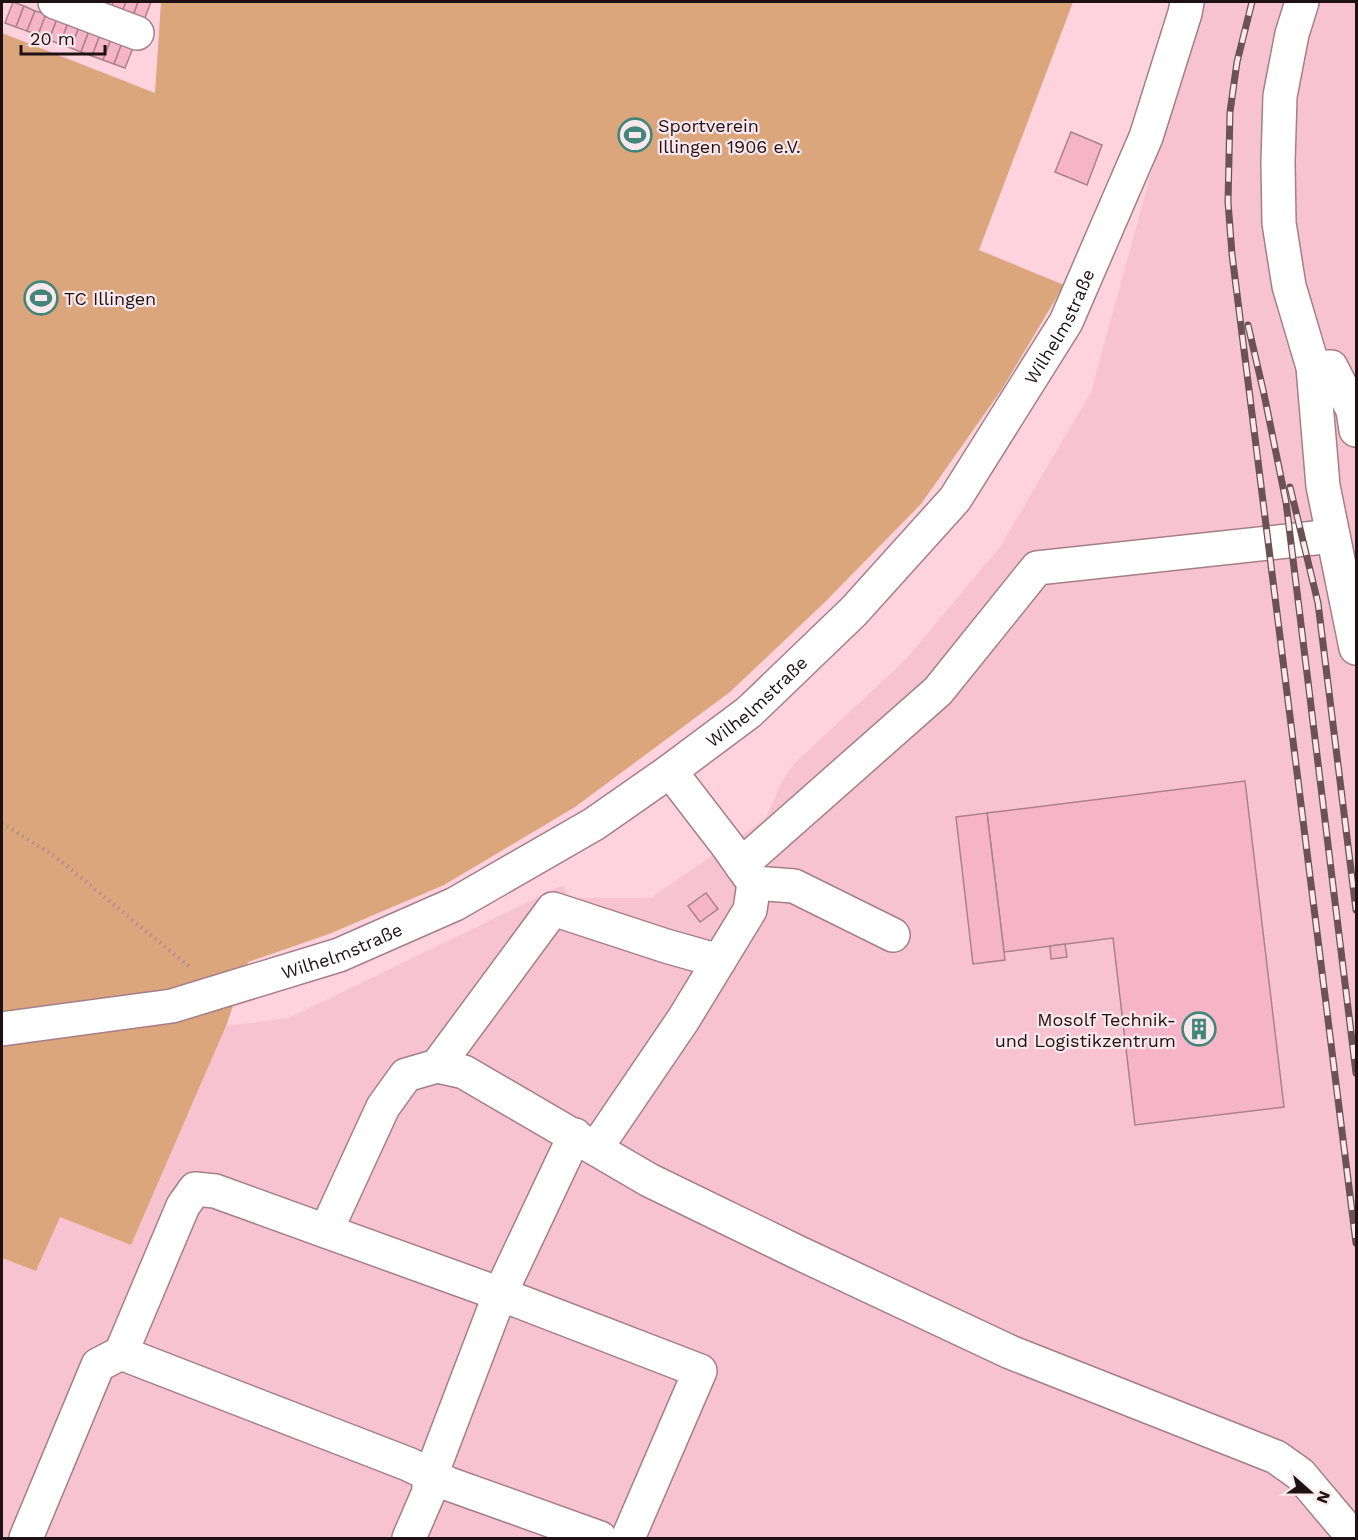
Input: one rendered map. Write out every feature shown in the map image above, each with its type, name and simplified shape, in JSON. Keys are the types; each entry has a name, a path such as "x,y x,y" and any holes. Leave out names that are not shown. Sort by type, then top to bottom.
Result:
{"street":[{"path":"55,2 137,33"},
{"name":"Wilhelmstraße","path":"2,1029 172,1006 339,955 455,904 594,824 749,712 854,611 955,500 1066,322 1146,137 1187,2"},
{"path":"1302,2 1292,34 1280,96 1279,223 1289,286 1312,368 1323,486 1356,648"},
{"path":"1312,368 1331,367 1353,410 1356,430"},
{"path":"747,874 938,691 1037,568 1333,536"},
{"path":"409,1539 428,1494 431,1475 500,1294 586,1142 683,1020 750,910 747,874 670,771"},
{"path":"747,874 794,886 893,935"},
{"path":"437,1066 553,909 720,961"},
{"path":"326,1231 383,1107 406,1076 437,1066 464,1072 649,1180 797,1252 1010,1352 1276,1457 1300,1474 1353,1539"},
{"path":"26,1539 98,1365 121,1353 183,1206 195,1189 215,1191 326,1231 500,1294 700,1371 628,1539"},
{"path":"121,1353 408,1464 449,1484 600,1539"}],"path":[{"path":"2,823 57,858 219,992"}],"shaded area":[{"path":"161,2 1073,2 979,250 1064,285 1002,389 921,504 825,602 730,692 575,807 444,885 329,934 248,962 226,1026 131,1245 60,1217 36,1271 2,1258 2,33 155,93"},
{"path":"1203,2 1356,2 1356,1538 2,1538 2,1258 36,1271 60,1217 131,1245 226,1026 289,1018 563,885 570,898 651,898 766,818 781,783 793,765 906,659 1000,547 1091,392 1159,144 1200,19"}],"building":[{"path":"13,2 24,6 16,27 5,23"},
{"path":"113,2 126,2 122,12 111,8"},
{"path":"126,2 138,2 133,16 122,12"},
{"path":"138,2 151,2 144,20 133,16"},
{"path":"24,6 35,11 27,31 16,27"},
{"path":"35,11 46,14 38,35 27,31"},
{"path":"46,14 57,19 49,40 38,35"},
{"path":"57,19 68,23 60,44 49,40"},
{"path":"68,23 79,27 71,48 60,44"},
{"path":"79,27 89,31 81,52 71,48"},
{"path":"89,31 100,35 92,56 81,52"},
{"path":"100,35 111,39 103,60 92,56"},
{"path":"111,39 122,43 114,64 103,60"},
{"path":"122,43 133,48 125,68 114,64"},
{"path":"1071,132 1102,145 1087,185 1055,172"},
{"name":"Mosolf Technik- und Logistikzentrum","path":"1245,781 1284,1107 1135,1125 1113,938 1004,952 987,813"},
{"path":"987,813 1005,960 973,964 956,817"},
{"path":"706,893 718,909 700,922 688,906"},
{"path":"1065,944 1067,957 1051,959 1050,946"}],"railway":[{"path":"1252,2 1237,62 1230,112 1228,202 1232,254 1356,1243"},
{"path":"1248,325 1286,502 1356,1073"},
{"path":"1290,487 1318,603 1356,910"}],"place":[{"name":"Sportverein Illingen 1906 e.V.","path":"635,135"},
{"name":"TC Illingen","path":"41,298"},
{"name":"Mosolf Technik- und Logistikzentrum","path":"1199,1029"}]}
